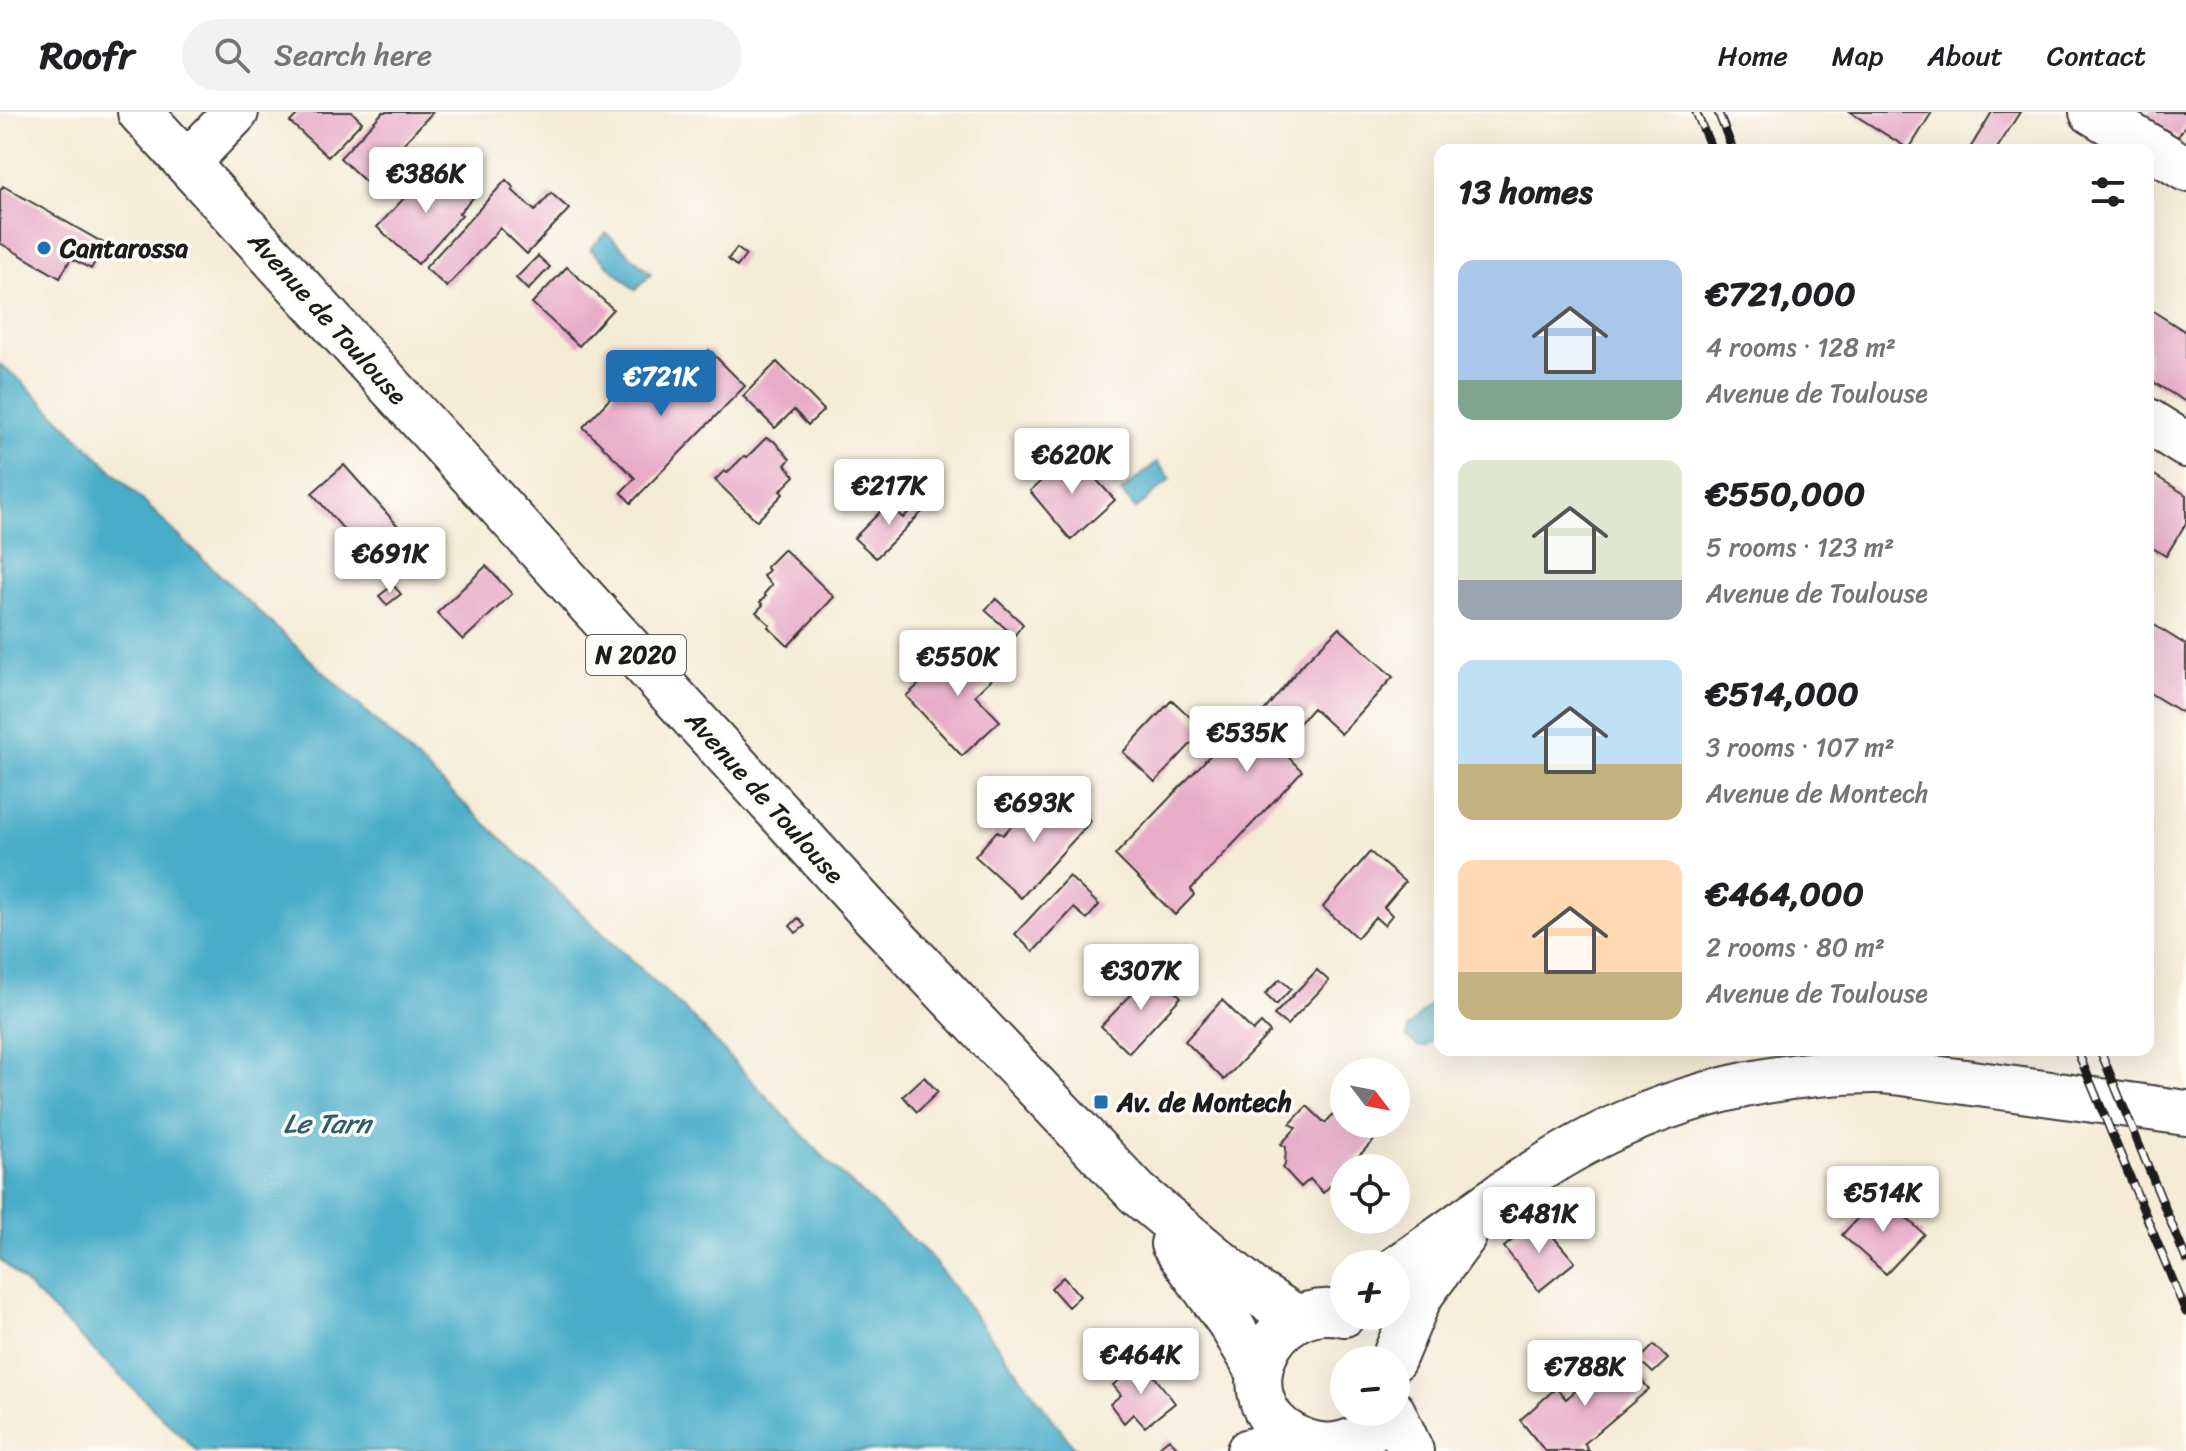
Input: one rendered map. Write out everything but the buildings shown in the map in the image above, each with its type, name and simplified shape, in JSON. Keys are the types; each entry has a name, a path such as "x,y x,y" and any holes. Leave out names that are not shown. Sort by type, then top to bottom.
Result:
{"main road":[{"name":"Avenue de Toulouse","path":"140,112 862,903 1137,1193 1256,1292 1297,1318"},
{"path":"187,163 236,112"},
{"path":"2092,112 2145,144"},
{"path":"2154,150 2186,169"},
{"path":"2154,425 2186,445"},
{"path":"1410,1259 1555,1161 1624,1124 1692,1098 1755,1082 1802,1075 1877,1071 2186,1113"},
{"name":"Avenue de Toulouse","path":"1137,1193 1230,1323 1263,1389 1270,1415 1285,1432 1321,1446"},
{"path":"1398,1346 1420,1296 1484,1208"},
{"path":"1330,1312 1318,1311 1297,1318 1278,1331 1266,1350 1263,1389 1249,1451 1347,1443 1373,1426"},
{"path":"1399,1426 1411,1451"}],"water":[{"path":"606,233 651,274 635,290 590,249"},
{"name":"Le Tarn","path":"0,364 190,547 690,1015 831,1165 929,1255 1077,1451 197,1451 0,1259"},
{"path":"1157,462 1171,479 1136,509 1121,492"},
{"path":"1434,1000 1434,1038 1427,1046 1419,1047 1407,1038 1407,1029"}],"railway":[{"path":"1696,112 1709,144"},
{"path":"1718,112 1731,144"},
{"path":"2079,1056 2186,1312"},
{"path":"2102,1056 2186,1259"}],"place":[{"name":"Cantarossa","path":"44,248"},
{"name":"Av. de Montech","path":"1101,1102"}]}
